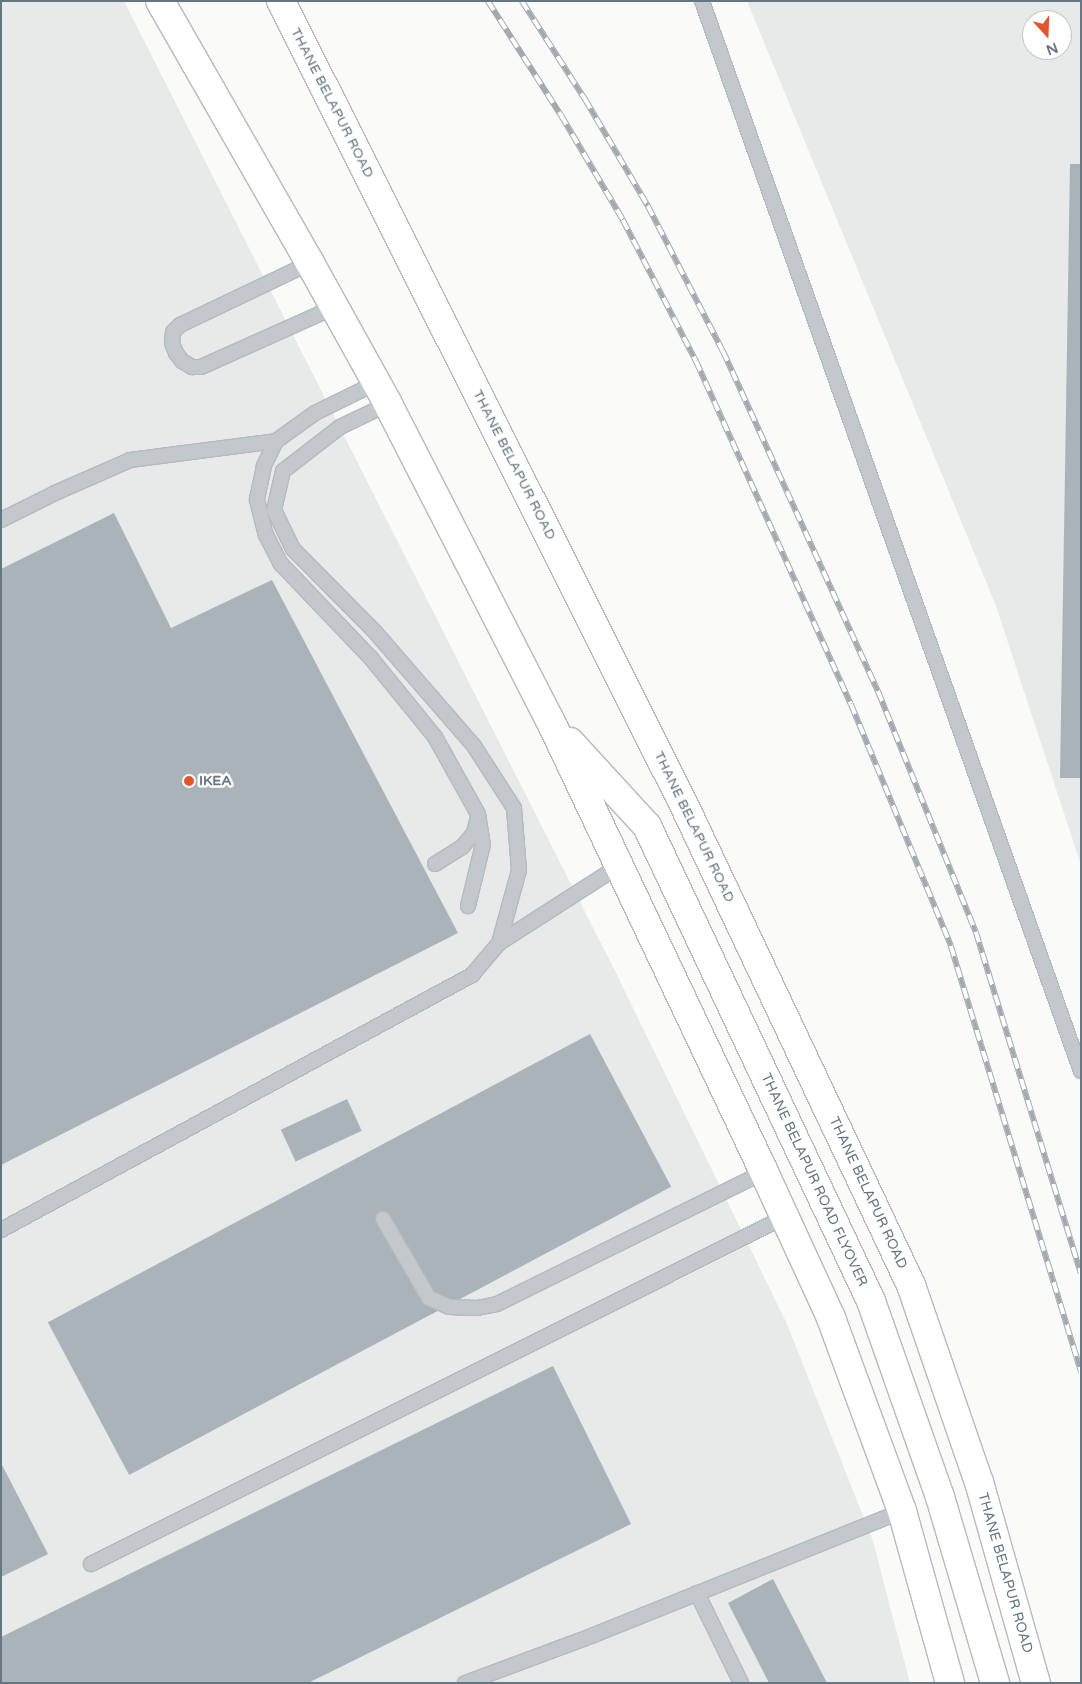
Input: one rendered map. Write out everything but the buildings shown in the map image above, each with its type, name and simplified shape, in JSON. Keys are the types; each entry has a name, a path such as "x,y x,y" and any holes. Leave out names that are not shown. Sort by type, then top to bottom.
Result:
{"main road":[{"path":"160,1 335,307 382,394 550,720 764,1172 831,1318 902,1511 950,1683"},
{"name":"THANE BELAPUR ROAD","path":"281,1 685,807 911,1285 979,1482 1036,1683"},
{"name":"THANE BELAPUR ROAD FLYOVER","path":"550,720 647,826 871,1301 940,1497 994,1683"}],"lane":[{"path":"702,1 1081,1071"},
{"path":"310,263 180,325 173,332 172,343 176,353 182,361 192,367 201,367 335,307"},
{"path":"382,394 315,412 276,441 264,466 258,500 266,535 281,564 370,657 435,737 478,814 483,844 468,906"},
{"path":"382,394 283,471 274,510 293,550 375,632 474,746 514,808 519,870 499,943"},
{"path":"1,520 55,492 130,460 276,441"},
{"path":"435,864 462,847 474,833 478,814"},
{"path":"1,1230 472,976 499,943 619,866"},
{"path":"383,1219 429,1298 449,1307 478,1308 497,1304 764,1172"},
{"path":"91,1564 784,1217"},
{"path":"465,1683 902,1511"},
{"path":"697,1593 742,1683"}],"shaded area":[{"path":"1,1 124,1 616,973 787,1324 873,1541 910,1683 1,1683"},
{"path":"747,1 1081,1 1081,865 996,606"}],"railway":[{"path":"488,1 561,115 623,220 696,361 851,704 951,946 1081,1372"},
{"path":"522,1 585,99 648,206 723,351 878,691 976,932 1081,1273"}],"place":[{"name":"IKEA","path":"189,781"}]}
